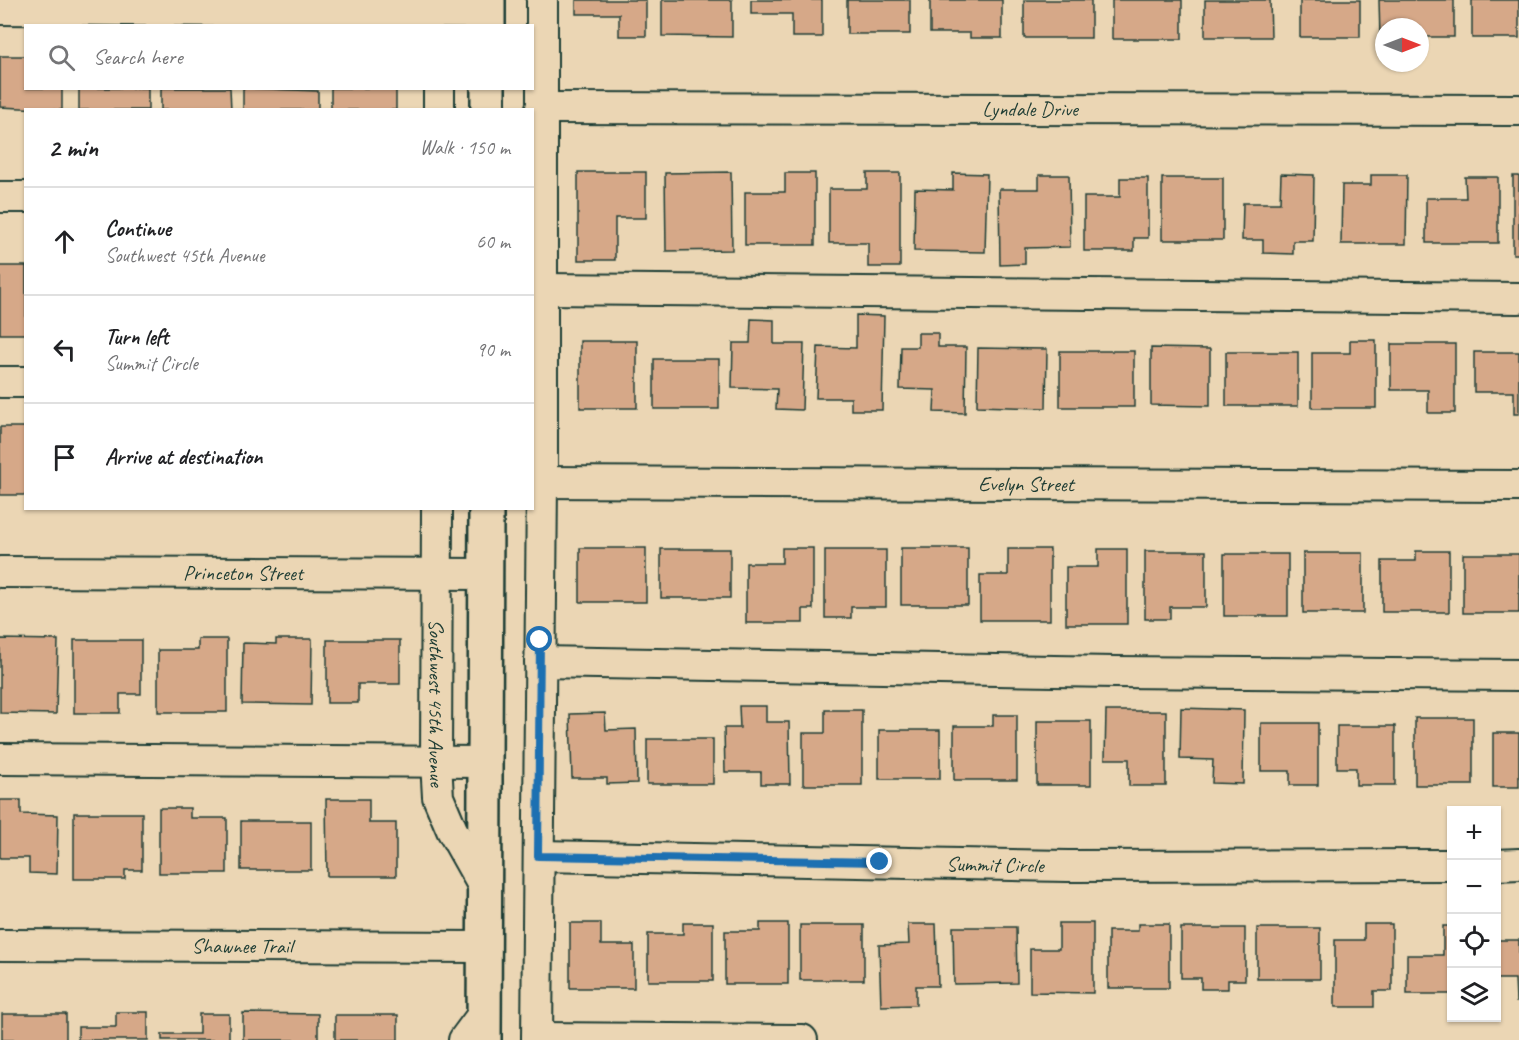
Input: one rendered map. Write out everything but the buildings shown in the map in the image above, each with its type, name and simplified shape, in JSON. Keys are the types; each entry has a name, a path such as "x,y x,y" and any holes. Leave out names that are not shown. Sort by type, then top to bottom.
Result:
{"main road":[{"path":"488,90 488,108"},
{"name":"Southwest 45th Avenue","path":"484,1027 486,510"}],"street":[{"path":"542,0 542,289 537,482 540,662 537,1039 802,1040"},
{"path":"0,9 488,13"},
{"path":"438,90 438,108"},
{"name":"Lyndale Drive","path":"541,108 1519,110"},
{"path":"0,197 24,197"},
{"path":"542,289 1519,298"},
{"path":"0,382 24,382"},
{"name":"Evelyn Street","path":"537,482 1519,486"},
{"name":"Southwest 45th Avenue","path":"437,510 436,762 438,797 452,830 484,887"},
{"name":"Princeton Street","path":"0,572 486,574"},
{"path":"540,662 1127,673 1519,675"},
{"path":"0,759 485,762"},
{"name":"Summit Circle","path":"538,856 1068,866 1447,865"},
{"path":"1501,864 1519,864"},
{"name":"Shawnee Trail","path":"0,945 484,947"},
{"name":"Southwest 45th Avenue","path":"464,1040 484,1027"}],"route":[{"path":"540,640 538,856 880,862"}]}
